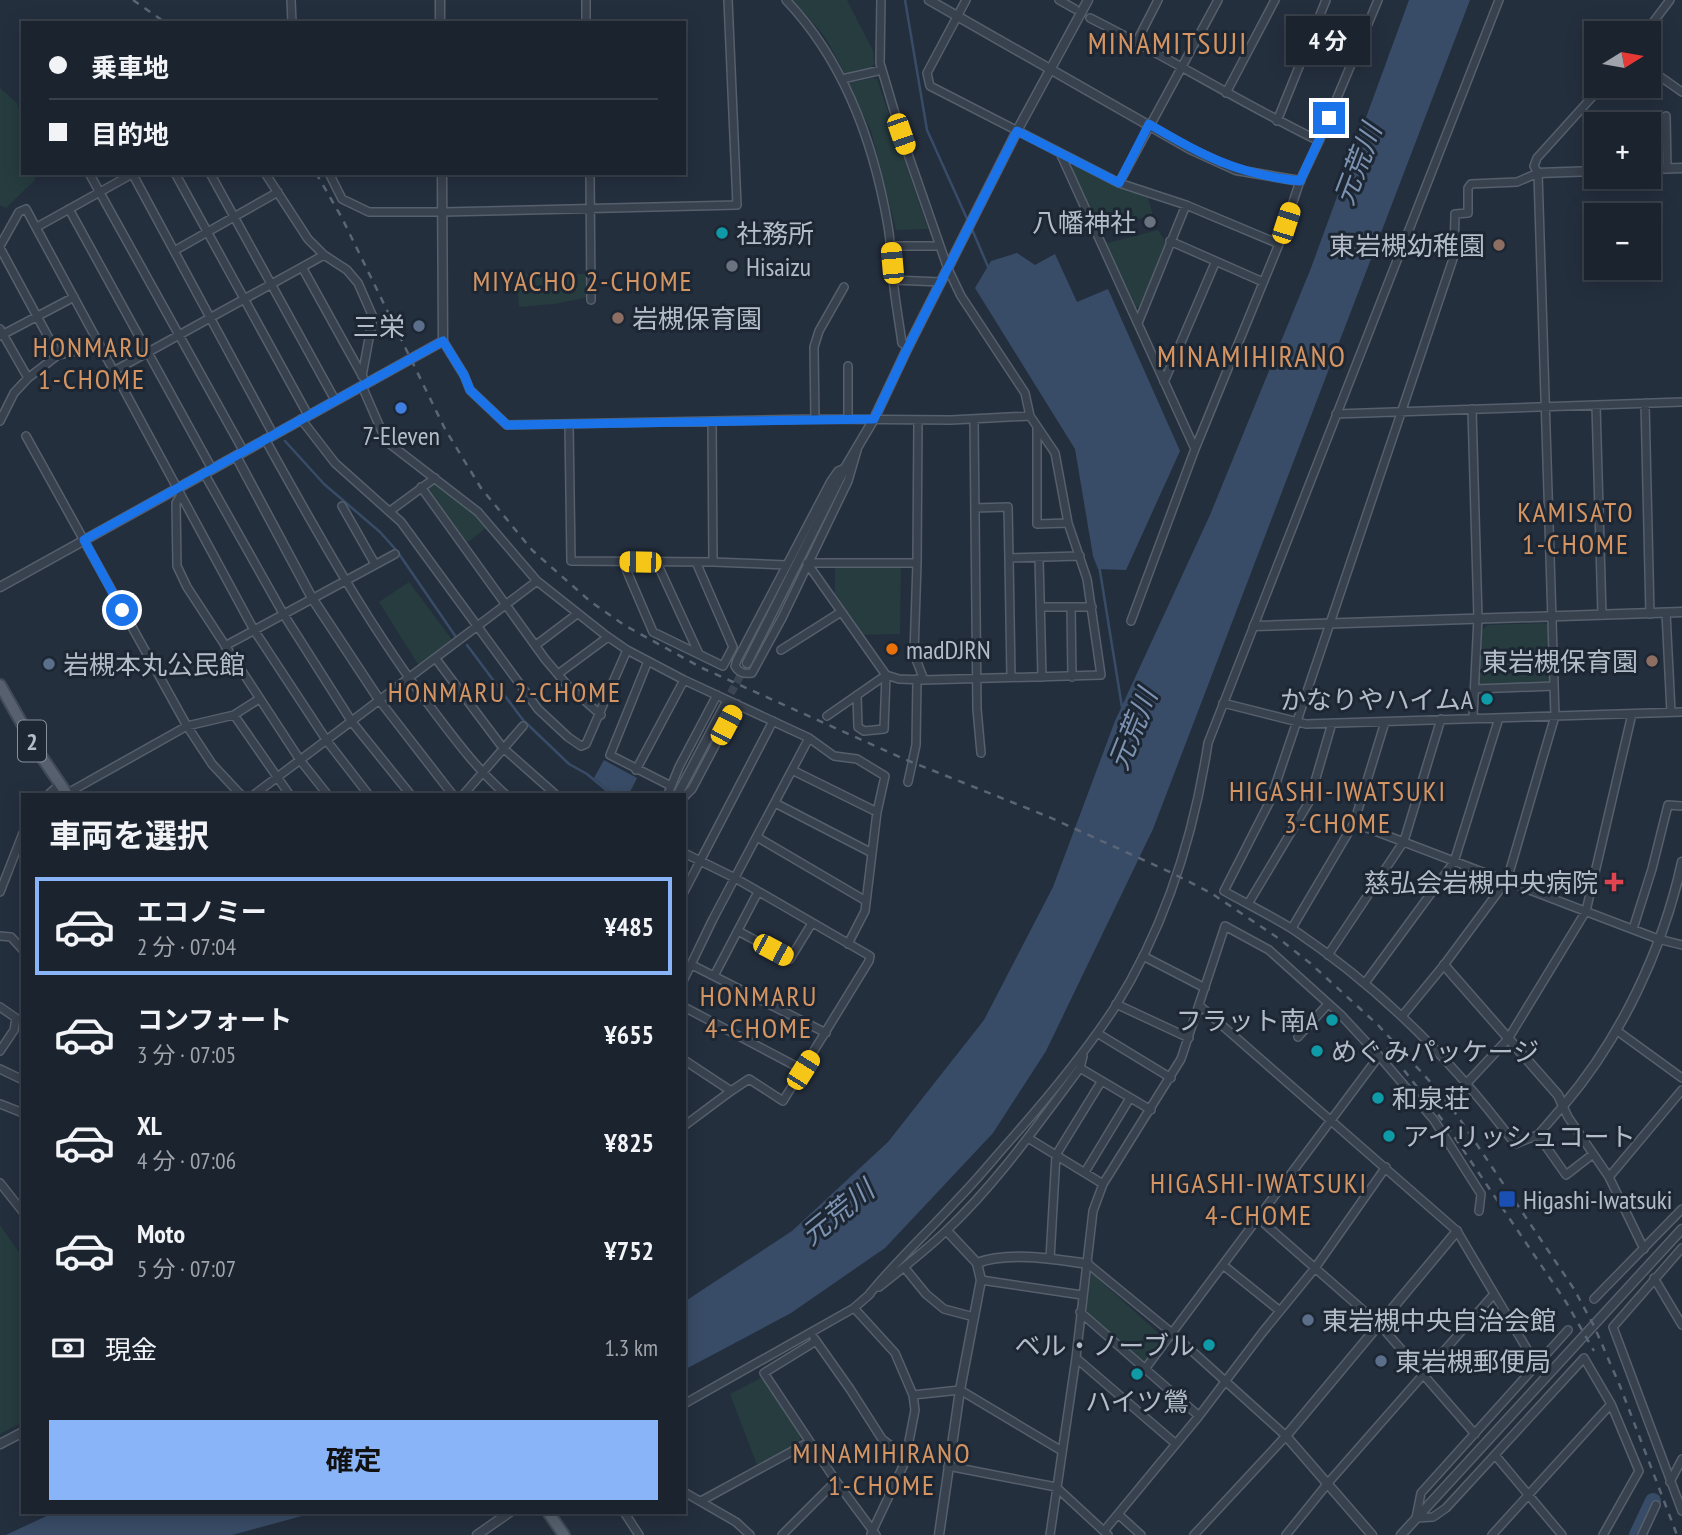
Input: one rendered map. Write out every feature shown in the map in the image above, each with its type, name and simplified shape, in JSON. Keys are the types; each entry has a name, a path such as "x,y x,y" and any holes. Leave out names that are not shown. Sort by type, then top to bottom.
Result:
{"main road":[{"name":"2","path":"0,685 64,791"},
{"path":"549,1514 564,1535"}],"street":[{"path":"291,0 292,21"},
{"path":"440,0 440,21"},
{"path":"586,0 586,21"},
{"path":"330,175 342,199 369,212 737,205 729,0"},
{"path":"786,0 822,45 842,79 879,177 902,343 908,347"},
{"path":"807,563 886,675 899,679 920,679 1101,675 1092,607 1080,556 1068,523 1055,453 1030,416 1025,393 961,296 948,269 880,63 881,0"},
{"path":"929,0 1190,149 1236,170 1300,181"},
{"path":"967,0 927,73 930,86 1119,183 1186,205 1279,244"},
{"path":"1059,0 1074,9"},
{"path":"747,663 845,468 874,419 1017,131 1088,0"},
{"path":"1137,41 1158,0"},
{"path":"1119,183 1217,0"},
{"path":"1226,93 1275,0"},
{"path":"1277,121 1326,0"},
{"path":"1131,621 1195,449 1279,244 1300,181 1320,141 1378,0"},
{"path":"867,1297 892,1265 967,1190 1084,1052 1116,1004 1143,956 1177,875 1202,786 1208,743 1499,0"},
{"path":"1654,21 1670,0"},
{"path":"1090,18 1137,41 1277,121 1320,141"},
{"path":"842,79 882,70"},
{"path":"1661,77 1682,92"},
{"path":"1403,1015 1507,880 1555,716 1538,173 1534,166 1537,158 1591,98"},
{"path":"1665,116 1667,169"},
{"path":"1060,154 1195,449"},
{"path":"1661,169 1682,168"},
{"path":"1584,171 1538,173 1517,182 1471,184 1468,188 1468,213 1455,214 1454,256 1270,801 1224,891 1292,929 1328,954 1403,1015 1485,1104 1515,1144 1538,1135 1575,1092 1616,1030 1658,939 1676,889 1682,862"},
{"path":"90,175 178,335 312,598 380,701 451,793"},
{"path":"37,227 130,175"},
{"path":"133,175 274,434"},
{"path":"176,175 304,417 335,463 390,511 538,709 581,746 586,744 601,715 627,650"},
{"path":"211,175 335,400"},
{"path":"266,175 309,239 324,256 347,270 358,283 373,317 364,382"},
{"path":"442,175 443,341 470,390 507,425 1030,416"},
{"path":"590,175 591,300"},
{"path":"174,251 278,192"},
{"path":"1138,323 1186,205"},
{"path":"58,355 0,247 19,212 26,209 254,630 327,741 367,793"},
{"path":"69,209 284,615 352,722 409,793"},
{"path":"1170,241 1264,282"},
{"path":"890,246 940,246"},
{"path":"114,371 324,256"},
{"path":"1164,382 1215,262"},
{"path":"302,267 364,382 386,441 478,512 537,581 627,650 684,680 809,738 834,756 857,760 885,776 877,812 864,911 848,944"},
{"path":"893,280 941,282"},
{"path":"815,419 814,347 819,331 844,287"},
{"path":"28,378 1,333 74,297"},
{"path":"0,587 179,491 208,471 364,382 443,341"},
{"path":"1,415 14,393 28,378 58,355 100,346"},
{"path":"848,366 848,419"},
{"path":"1336,414 1682,402"},
{"path":"1644,403 1650,614"},
{"path":"1596,405 1602,615"},
{"path":"1472,409 1478,618 1473,718"},
{"path":"974,419 977,678 981,753"},
{"path":"908,782 916,745 920,679 914,654 918,420"},
{"path":"712,421 713,562"},
{"path":"569,424 571,561 787,565"},
{"path":"1037,426 1037,524 1068,523"},
{"path":"26,436 187,726 212,764 239,793"},
{"path":"265,439 344,581 410,680 482,774 504,793"},
{"path":"845,468 838,471 831,481 737,660 735,666 738,670 746,674 752,673 782,618 848,481 857,447"},
{"path":"390,511 435,478"},
{"path":"421,487 558,674 601,715"},
{"path":"179,491 176,503 177,566 187,587 300,760 326,793"},
{"path":"342,506 375,564"},
{"path":"975,508 1008,507 1011,677"},
{"path":"225,646 395,554"},
{"path":"1009,558 1080,556"},
{"path":"1039,558 1042,677"},
{"path":"623,562 653,632 723,666 733,647 696,562"},
{"path":"657,562 699,654"},
{"path":"807,563 917,563"},
{"path":"256,793 410,680 537,581"},
{"path":"1040,607 1092,607"},
{"path":"1071,607 1072,677"},
{"path":"781,650 841,612"},
{"path":"1254,626 1682,612"},
{"path":"1666,613 1671,712"},
{"path":"536,645 578,614"},
{"path":"558,674 608,637"},
{"path":"436,659 503,748 554,793"},
{"path":"648,661 610,755 669,790 717,695"},
{"path":"827,716 886,675"},
{"path":"857,695 858,727 864,731 884,729 886,675"},
{"path":"636,770 684,680"},
{"path":"1475,689 1554,686"},
{"path":"64,791 187,726 234,715 259,699"},
{"path":"1223,703 1297,722 1332,723 1682,712"},
{"path":"686,795 692,789 737,704"},
{"path":"679,793 725,705"},
{"path":"1466,1084 1508,1039 1586,911 1632,714"},
{"path":"234,715 288,793"},
{"path":"1365,983 1454,862 1499,718"},
{"path":"1328,954 1404,841 1441,719"},
{"path":"686,888 773,721"},
{"path":"1292,929 1354,823 1385,722"},
{"path":"1248,904 1309,802 1332,723"},
{"path":"465,793 523,726"},
{"path":"686,976 809,738"},
{"path":"792,769 877,812"},
{"path":"775,803 872,853"},
{"path":"1633,929 1653,869 1668,804 1682,806"},
{"path":"1354,823 1658,939 1682,945"},
{"path":"757,837 866,901"},
{"path":"0,892 21,838"},
{"path":"686,854 735,878 870,956 783,1101 749,1079 686,1125"},
{"path":"714,976 758,892"},
{"path":"738,931 790,959 812,923"},
{"path":"1050,1535 1076,1357 1093,1211 1103,1184 1171,1078 1189,1038 1225,926 1269,950 1328,1003 1379,1056 1434,1120 1480,1194 1479,1211"},
{"path":"0,936 11,937 21,948"},
{"path":"1143,956 1205,988"},
{"path":"692,965 826,1033"},
{"path":"1444,965 1558,1095 1568,1117 1609,1177 1644,1249"},
{"path":"1298,1037 1328,1003"},
{"path":"1116,1004 1189,1038"},
{"path":"1200,1006 1457,1231 1537,1366"},
{"path":"0,1007 16,1018 14,1030 0,1051"},
{"path":"686,1008 803,1070"},
{"path":"14,1030 21,1034"},
{"path":"1616,1030 1682,1078"},
{"path":"1097,1033 1171,1078"},
{"path":"686,1403 854,1308 947,1231 1028,1138 1080,1068 1084,1052"},
{"path":"1145,1369 1379,1056"},
{"path":"686,1061 731,1091"},
{"path":"1080,1068 1151,1111"},
{"path":"0,1069 21,1079"},
{"path":"1050,1259 1056,1155 1101,1082"},
{"path":"1609,1177 1682,1090"},
{"path":"1085,1172 1130,1098"},
{"path":"0,1104 21,1111"},
{"path":"1538,1135 1566,1175 1593,1154"},
{"path":"1028,1138 1103,1184"},
{"path":"948,1466 1056,1487 1106,1533 1118,1514 1315,1268 1386,1167"},
{"path":"0,1183 21,1209"},
{"path":"1594,1299 1682,1209"},
{"path":"1258,1218 1380,1325 1475,1434"},
{"path":"1401,1535 1682,1229"},
{"path":"939,1535 960,1390 981,1280 976,1263 947,1231"},
{"path":"1195,1535 1286,1436 1457,1231"},
{"path":"1682,1248 1613,1328 1682,1511"},
{"path":"976,1263 990,1258 1050,1259 1088,1264 1172,1333 1286,1436 1372,1535"},
{"path":"1223,1265 1280,1311"},
{"path":"904,1267 926,1294 944,1309 974,1317"},
{"path":"1654,1278 1682,1325"},
{"path":"981,1280 1082,1295"},
{"path":"1286,1535 1328,1483 1494,1294"},
{"path":"854,1308 895,1353 913,1395 915,1410 906,1457 873,1534"},
{"path":"1080,1312 1199,1416"},
{"path":"1416,1518 1421,1493 1568,1330"},
{"path":"809,1332 882,1439 906,1457"},
{"path":"816,1341 764,1373 873,1534"},
{"path":"1076,1357 1176,1444"},
{"path":"1416,1518 1433,1517 1446,1508 1584,1358 1611,1405 1639,1471 1603,1535"},
{"path":"913,1395 960,1390 1062,1451"},
{"path":"1492,1535 1611,1405"},
{"path":"0,1444 21,1433"},
{"path":"701,1501 809,1441"},
{"path":"1495,1455 1562,1535"},
{"path":"1670,1482 1682,1460"},
{"path":"782,1535 836,1482"},
{"path":"686,1493 736,1522 750,1535"},
{"path":"1642,1535 1656,1505"},
{"path":"477,1535 507,1514"},
{"path":"625,1514 639,1535"},
{"path":"1118,1514 1141,1535"}],"green space":[{"path":"793,0 847,0 873,51 874,64 871,68 845,74 825,37"},
{"path":"877,79 928,229 896,230 871,131 848,83"},
{"path":"0,88 17,103 21,116 21,175 35,175 35,180 6,208 0,205"},
{"path":"1075,164 1148,198 1153,215 1098,230 1070,169"},
{"path":"1158,230 1166,243 1139,307 1133,307 1104,244"},
{"path":"517,274 588,274 589,297 519,307"},
{"path":"435,483 486,528 467,543 426,489"},
{"path":"901,567 900,634 861,635 835,598 835,568"},
{"path":"409,582 453,641 419,666 379,602"},
{"path":"1487,625 1549,625 1549,680 1546,683 1478,685 1482,631"},
{"path":"0,1225 21,1255 21,1423 0,1434"},
{"path":"1093,1274 1165,1339 1148,1363 1086,1311"},
{"path":"763,1377 801,1435 800,1441 757,1465 730,1394"}],"water":[{"name":"元荒川","path":"1409,0 1470,0 1153,829 1046,1051 993,1133 885,1248 791,1313 686,1369 686,1301 792,1231 888,1142 984,1020 1053,887 1115,721 1210,515 1311,268"},
{"path":"1017,253 1035,265 1055,254 1077,302 1108,289 1180,451 1126,570 1098,569 1093,556 1075,449 975,288 991,261"},
{"path":"604,760 637,778 630,793 612,793 594,778"},
{"path":"51,1514 322,1514 302,1516 232,1535 6,1535"}],"waterway":[{"path":"905,0 927,130 968,221"},
{"path":"971,227 989,269"},
{"path":"285,441 324,484 380,532 397,551 456,637"},
{"name":"元荒川","path":"1099,565 1122,707"},
{"path":"467,645 523,720 569,764 587,774 610,793"},
{"path":"1637,1535 1653,1501"}],"tunnel":[{"path":"725,704 744,669"}],"railway":[{"path":"133,0 163,21"},
{"path":"317,175 342,218 445,429 481,488 532,550 591,602 624,625 702,668 904,759 1049,817 1211,893 1310,963 1378,1025 1436,1088 1459,1118 1574,1289 1594,1326 1620,1386 1677,1535"},
{"path":"1387,1048 1447,1126 1566,1302 1594,1351"}],"place":[{"name":"八幡神社","path":"1150,222"},
{"name":"社務所","path":"722,233"},
{"name":"東岩槻幼稚園","path":"1499,245"},
{"name":"Hisaizu","path":"732,266"},
{"name":"岩槻保育園","path":"618,318"},
{"name":"三栄","path":"419,326"},
{"name":"7-Eleven","path":"401,408"},
{"name":"madDJRN","path":"892,649"},
{"name":"東岩槻保育園","path":"1652,661"},
{"name":"岩槻本丸公民館","path":"49,664"},
{"name":"かなりやハイムA","path":"1487,699"},
{"name":"慈弘会岩槻中央病院","path":"1614,882"},
{"name":"フラット南A","path":"1332,1020"},
{"name":"めぐみパッケージ","path":"1317,1051"},
{"name":"和泉荘","path":"1378,1098"},
{"name":"アイリッシュコート","path":"1389,1136"},
{"name":"Higashi-Iwatsuki","path":"1507,1199"},
{"name":"東岩槻中央自治会館","path":"1308,1320"},
{"name":"ベル・ノーブル","path":"1209,1345"},
{"name":"東岩槻郵便局","path":"1381,1361"},
{"name":"ハイツ鶯","path":"1137,1374"}],"district":[{"name":"MINAMITSUJI","path":"1168,42"},
{"name":"MIYACHO 2-CHOME","path":"583,280"},
{"name":"MINAMIHIRANO","path":"1252,355"},
{"name":"HONMARU 1-CHOME","path":"92,362"},
{"name":"KAMISATO 1-CHOME","path":"1576,527"},
{"name":"HONMARU 2-CHOME","path":"505,691"},
{"name":"HIGASHI-IWATSUKI 3-CHOME","path":"1338,806"},
{"name":"HONMARU 4-CHOME","path":"759,1011"},
{"name":"HIGASHI-IWATSUKI 4-CHOME","path":"1259,1198"},
{"name":"MINAMIHIRANO 1-CHOME","path":"882,1468"}],"route":[{"path":"122,610 84,540 443,341 470,390 507,425 874,419 1017,131 1119,183 1149,124 1190,149 1236,170 1300,181 1329,118"}]}
